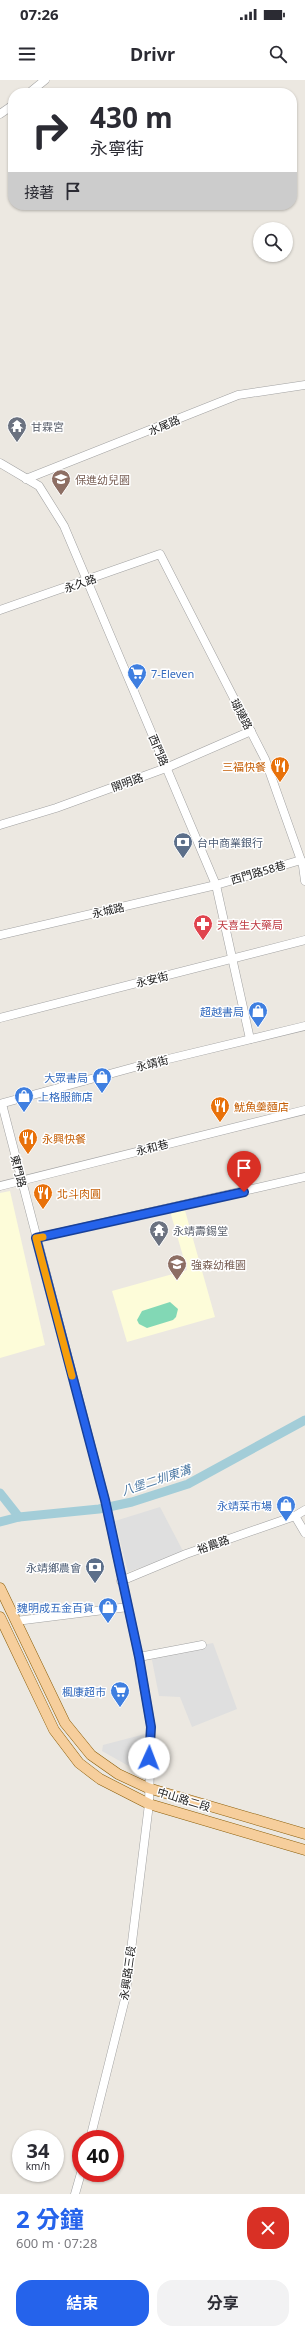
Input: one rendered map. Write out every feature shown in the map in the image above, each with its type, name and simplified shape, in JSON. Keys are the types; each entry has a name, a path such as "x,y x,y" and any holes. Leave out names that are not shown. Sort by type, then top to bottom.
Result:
{"main road":[{"name":"中山路二段","path":"0,1588 50,1694 69,1728 92,1755 118,1774 148,1788 305,1834"},
{"name":"中山路二段","path":"0,1617 35,1695 54,1730 80,1763 100,1779 149,1804 305,1850"}],"street":[{"path":"35,88 45,80"},
{"name":"水尾路","path":"26,479 238,395 305,385"},
{"name":"西門路","path":"0,463 39,486 64,526 216,885 250,1039"},
{"name":"永久路","path":"0,610 160,554"},
{"name":"瑚璉路","path":"160,554 265,759 303,864 305,881"},
{"name":"開明路","path":"0,825 56,808 166,768 251,731"},
{"name":"西門路58巷","path":"216,885 303,864"},
{"name":"永城路","path":"0,935 216,885"},
{"name":"永安街","path":"0,1018 305,940"},
{"name":"永靖街","path":"1,1104 305,1026"},
{"name":"東門路","path":"1,1104 105,1500 109,1521"},
{"name":"永和巷","path":"0,1186 305,1110"},
{"path":"36,1238 305,1177"},
{"name":"裕農路","path":"121,1581 186,1554 295,1516 305,1510"},
{"path":"295,1516 305,1533"},
{"name":"永興路三段","path":"92,2130 125,1999 149,1804 148,1788 151,1727 139,1657 121,1581 109,1521"},
{"path":"16,1621 128,1607"},
{"path":"139,1657 202,1645"},
{"path":"75,2194 78,2182"}],"shaded area":[{"path":"10,1191 45,1345 0,1358 0,1193"},
{"name":"強森幼稚園","path":"184,1207 215,1317 127,1342 112,1291 187,1270 170,1211"},
{"path":"160,1507 184,1553 128,1572 115,1521"},
{"path":"213,1643 237,1709 192,1727 180,1697 159,1696 151,1655"},
{"path":"145,1734 142,1765 134,1769 102,1751 103,1745"}],"green space":[{"path":"170,1302 178,1309 176,1317 173,1320 147,1328 139,1324 137,1320 142,1311"}],"waterway":[{"name":"八堡二圳東溝","path":"0,1522 19,1517 99,1509 132,1502 188,1484 305,1420"},
{"path":"0,1493 19,1517"}],"slow traffic":[{"path":"43,1237 36,1238 72,1376"}],"place":[{"name":"甘霖宮","path":"17,443"},
{"name":"保進幼兒園","path":"61,496"},
{"name":"7-Eleven","path":"137,690"},
{"name":"三福快餐","path":"280,783"},
{"name":"台中商業銀行","path":"183,859"},
{"name":"天喜生大藥局","path":"203,941"},
{"name":"超越書局","path":"258,1028"},
{"name":"大眾書局","path":"102,1094"},
{"name":"上格服飾店","path":"24,1113"},
{"name":"魷魚羹麵店","path":"220,1123"},
{"name":"永興快餐","path":"28,1155"},
{"name":"北斗肉圓","path":"43,1210"},
{"name":"永靖壽錫堂","path":"159,1247"},
{"name":"強森幼稚園","path":"177,1281"},
{"name":"永靖菜市場","path":"286,1522"},
{"name":"永靖鄉農會","path":"95,1584"},
{"name":"魏明成五金百貨","path":"108,1624"},
{"name":"楓康超市","path":"120,1708"}],"route":[{"path":"149,1758 151,1727 139,1657 121,1581 105,1500 36,1238 244,1192"}]}
